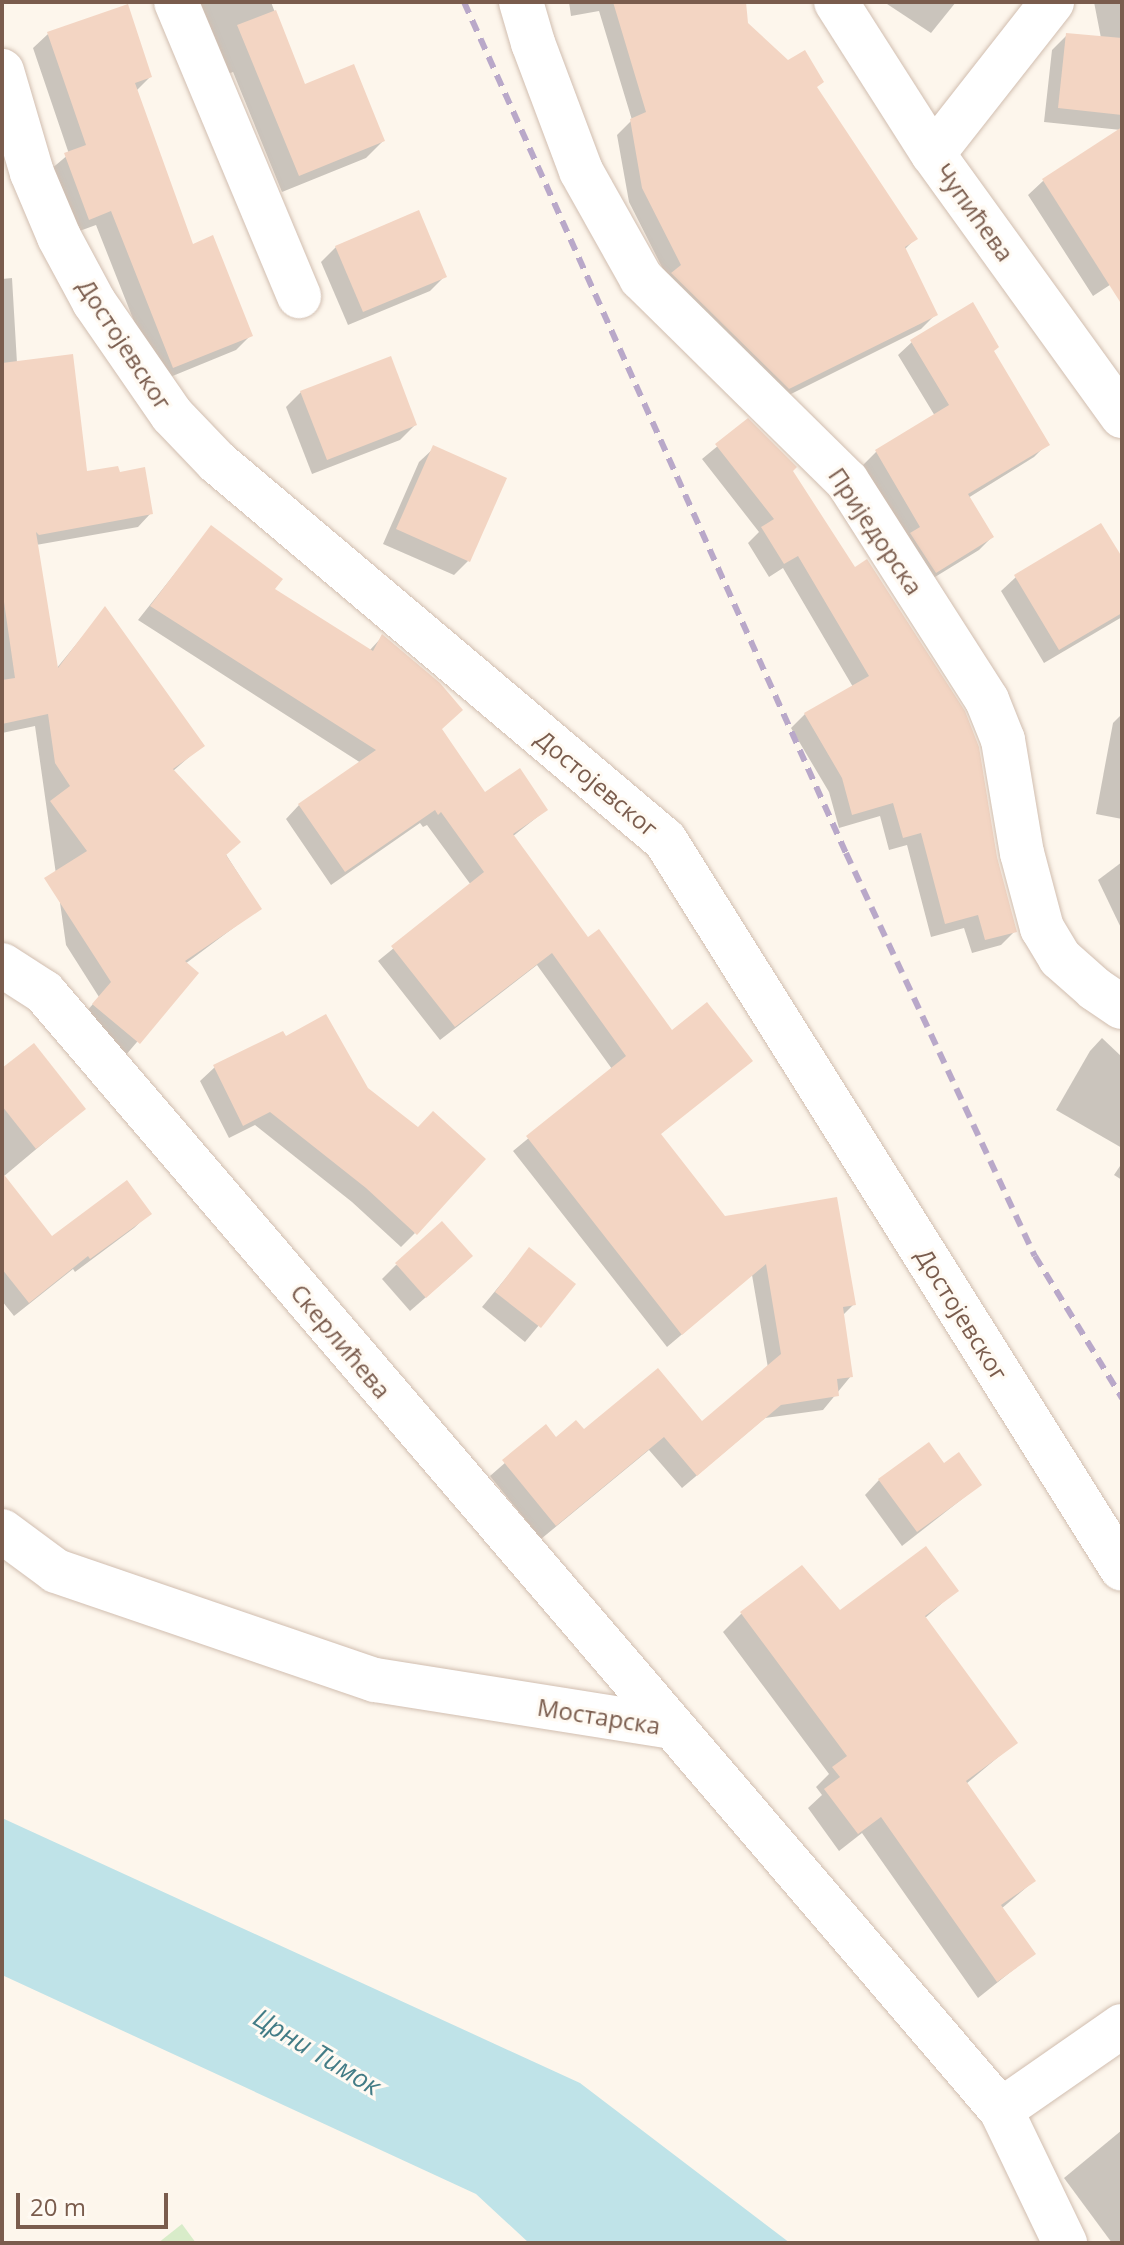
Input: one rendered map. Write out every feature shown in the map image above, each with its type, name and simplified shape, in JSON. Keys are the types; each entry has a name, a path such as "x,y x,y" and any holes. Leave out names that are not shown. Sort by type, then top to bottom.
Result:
{"street":[{"path":"176,2 299,296"},
{"name":"Приједорска","path":"521,2 581,171 641,278 847,481 987,700 1003,740 1022,853 1042,928 1060,958 1095,989 1122,1007"},
{"name":"Чупићева","path":"836,2 933,154 1122,416"},
{"path":"933,154 1052,2"},
{"name":"Достојевског","path":"2,71 32,173 59,237 94,302 172,415 217,462 665,840 1122,1569"},
{"name":"Скерлићева","path":"2,965 44,992 671,1727"},
{"name":"Мостарска","path":"2,1531 56,1571 375,1680 671,1727 1001,2110 1065,2243"},
{"path":"1001,2110 1122,2026"}],"green space":[{"path":"182,2224 196,2243 158,2243"}],"water":[{"name":"Црни Тимок","path":"2,1818 580,2083 790,2243 529,2243 476,2194 2,1975"}],"building":[{"path":"613,2 746,2 748,23 788,60 805,50 824,82 817,87 918,239 905,247 938,315 789,389 671,273 681,265 642,188 630,119 646,112"},
{"path":"128,4 152,77 135,83 193,244 213,235 253,336 173,368 111,211 89,220 64,153 86,145 47,32"},
{"path":"276,10 305,84 354,64 385,141 299,176 237,25"},
{"path":"1066,33 1122,38 1122,115 1058,108"},
{"path":"1122,127 1122,305 1042,179"},
{"path":"419,210 447,277 363,312 335,246"},
{"path":"973,302 999,347 994,351 1050,445 968,494 994,537 936,573 910,533 920,527 875,450 949,405 910,340"},
{"path":"73,354 87,471 118,466 120,472 145,467 153,514 39,535 36,532 58,668 105,606 205,746 173,769 241,842 226,855 262,909 185,961 199,973 140,1044 92,1004 111,982 44,878 87,851 50,801 70,786 55,763 48,714 2,724 2,680 15,678 2,588 2,363"},
{"path":"391,356 417,425 327,460 300,391"},
{"path":"748,418 797,467 793,471 855,567 867,559 965,711 979,747 997,857 1017,932 985,940 978,915 945,924 921,833 903,838 893,803 852,815 842,778 804,713 869,676 798,556 784,564 761,527 774,519 715,444"},
{"path":"433,445 507,478 470,562 396,529"},
{"path":"1101,523 1122,557 1122,613 1059,650 1014,575"},
{"path":"211,525 283,579 275,589 373,651 382,634 440,683 463,710 442,729 485,792 520,768 548,810 513,834 588,937 599,929 672,1030 707,1002 753,1061 661,1134 725,1216 837,1197 856,1305 843,1307 853,1377 837,1379 839,1396 781,1405 697,1476 664,1437 556,1526 502,1460 546,1424 556,1437 576,1420 584,1429 658,1368 702,1421 781,1354 766,1264 682,1335 526,1136 626,1056 552,953 455,1027 391,946 484,872 441,812 438,815 435,810 345,872 298,804 376,750 150,606"},
{"path":"326,1014 368,1088 418,1127 433,1111 486,1159 417,1235 366,1188 270,1112 243,1126 213,1065 283,1031 286,1036"},
{"path":"34,1043 86,1109 36,1149 2,1106 2,1068"},
{"path":"2,1172 52,1236 127,1180 152,1214 90,1259 88,1256 29,1303 2,1269"},
{"path":"442,1221 473,1256 426,1298 395,1263"},
{"path":"529,1247 576,1284 541,1328 495,1292"},
{"path":"929,1442 944,1463 959,1452 982,1485 917,1532 878,1479"},
{"path":"926,1546 959,1591 925,1616 1018,1743 966,1781 1036,1881 1001,1905 1036,1954 997,1982 881,1817 858,1834 824,1789 840,1777 832,1767 847,1756 740,1612 802,1565 840,1610"}],"railway":[{"path":"464,2 846,853 1035,1256 1122,1398"}]}
